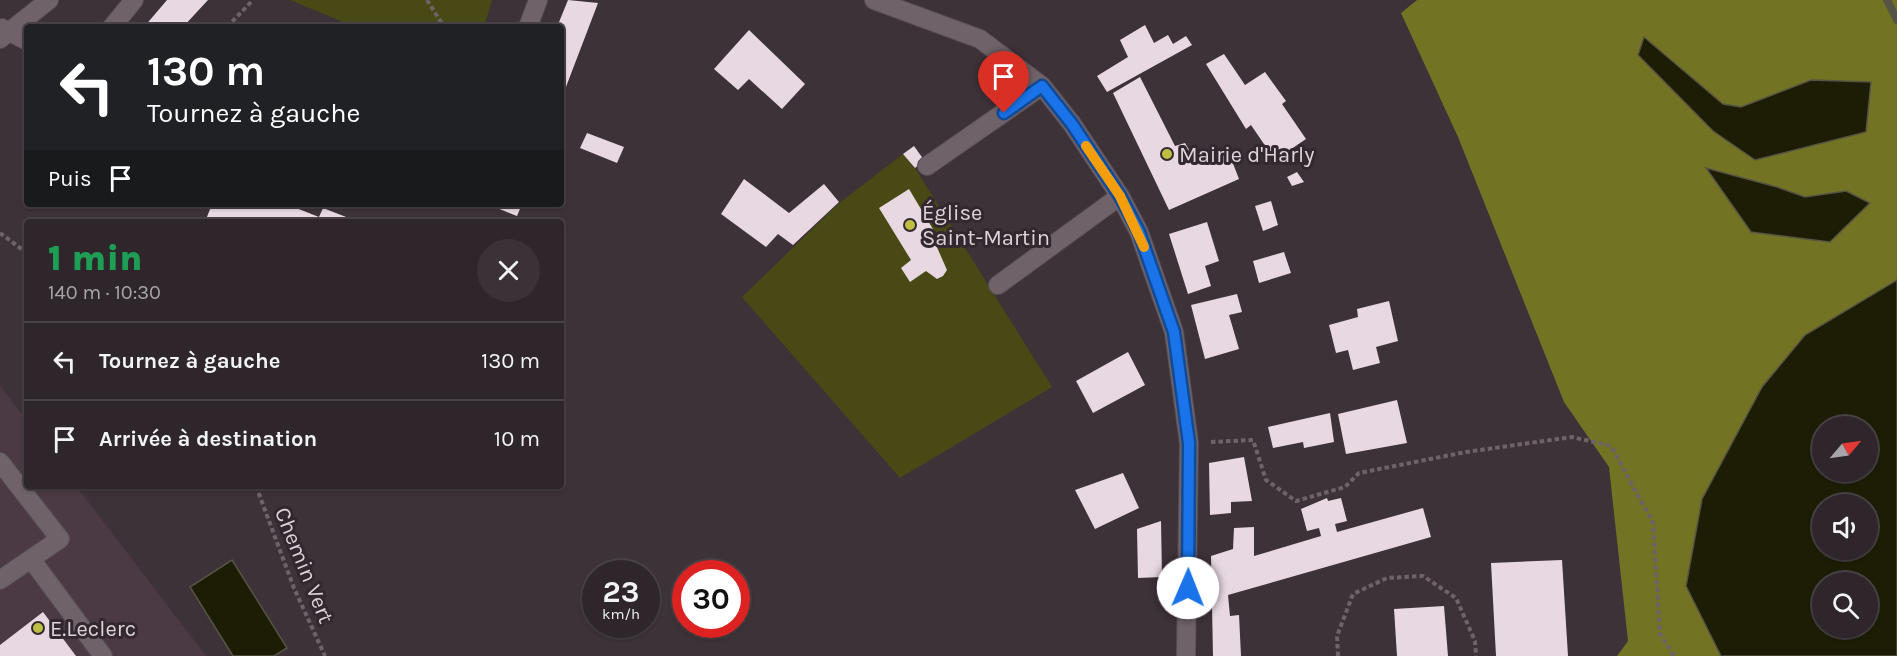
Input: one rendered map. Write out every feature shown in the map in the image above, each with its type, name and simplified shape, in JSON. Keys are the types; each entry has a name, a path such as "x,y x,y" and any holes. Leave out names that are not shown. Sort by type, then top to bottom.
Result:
{"street":[{"path":"4,32 49,0"},
{"path":"114,24 134,0"},
{"path":"529,24 538,0"},
{"path":"874,0 980,39 1042,86 1072,124 1120,196 1139,232 1174,332 1189,443 1186,656"},
{"path":"4,32 24,40"},
{"path":"927,166 1042,86"},
{"path":"998,285 1120,196"},
{"path":"0,462 60,538 0,580"},
{"path":"31,559 103,656"}],"path":[{"path":"230,24 254,0"},
{"path":"427,0 442,24"},
{"path":"0,233 24,251"},
{"path":"1189,443 1253,440 1266,480 1296,501 1345,487 1359,473 1466,452 1572,436 1611,446 1653,523 1660,634 1674,656"},
{"name":"Chemin Vert","path":"257,489 294,588 326,656"},
{"path":"1338,656 1337,636 1353,594 1387,578 1423,576 1456,598 1475,641 1476,656"}],"shaded area":[{"path":"290,0 492,0 485,24 348,24"},
{"path":"1417,0 1897,0 1897,656 1617,656 1628,641 1609,467 1564,402 1458,137 1401,13"},
{"path":"1644,37 1723,104 1741,107 1811,80 1871,82 1866,132 1755,160 1713,131 1638,55"},
{"path":"903,154 915,168 1052,387 900,478 742,297 838,204"},
{"path":"1706,168 1805,197 1846,191 1870,203 1830,242 1751,232"},
{"path":"1897,280 1897,656 1721,656 1686,586 1702,499 1762,387 1805,335"},
{"path":"0,386 24,417 24,489 78,489 206,656 0,656"},
{"path":"232,560 287,648 274,656 233,656 190,587"}],"building":[{"path":"167,0 208,0 186,24 147,24"},
{"path":"568,0 598,3 564,92 564,24 558,24"},
{"path":"1145,25 1154,43 1168,35 1173,44 1186,36 1192,45 1107,92 1097,76 1128,57 1120,40"},
{"path":"749,30 805,84 782,109 749,79 738,90 714,69"},
{"path":"1224,54 1245,85 1265,72 1286,101 1282,104 1306,139 1275,160 1251,125 1246,129 1206,64"},
{"name":"Mairie d'Harly","path":"1140,77 1175,146 1185,143 1195,160 1227,148 1239,179 1169,210 1113,93"},
{"path":"587,133 624,147 617,163 580,148"},
{"path":"914,146 924,160 915,168 903,154"},
{"path":"1297,172 1304,182 1292,186 1287,177"},
{"path":"744,179 789,213 824,184 839,202 793,245 778,234 766,247 721,214"},
{"name":"Église Saint-Martin","path":"909,189 940,241 936,245 947,270 937,279 926,271 910,282 901,268 911,260 879,208"},
{"path":"1271,201 1278,225 1263,231 1255,206"},
{"path":"211,207 294,207 319,217 323,208 351,219 206,219"},
{"path":"494,207 521,207 517,216"},
{"path":"1207,222 1219,261 1205,266 1211,286 1188,294 1169,234"},
{"path":"1284,252 1291,273 1259,283 1253,261"},
{"path":"1237,294 1242,312 1229,315 1239,349 1205,359 1191,305"},
{"path":"1389,301 1398,341 1376,347 1380,363 1353,370 1348,350 1336,353 1329,325 1358,317 1357,309"},
{"path":"1128,352 1145,385 1093,413 1076,381"},
{"path":"1397,400 1407,443 1346,454 1338,414"},
{"path":"1330,413 1334,442 1304,448 1303,442 1273,448 1268,427"},
{"path":"1244,457 1252,501 1231,502 1231,513 1210,515 1209,463"},
{"path":"1123,473 1139,508 1095,529 1075,490"},
{"path":"1327,498 1328,501 1341,498 1347,521 1335,524 1337,532 1423,508 1431,537 1228,595 1230,616 1239,615 1241,656 1213,656 1211,556 1233,549 1234,528 1254,527 1254,556 1321,536 1319,528 1307,531 1301,509"},
{"path":"1161,521 1162,577 1138,578 1137,529"},
{"path":"1562,560 1568,656 1496,656 1491,563"},
{"path":"1444,606 1448,656 1397,656 1394,609"},
{"name":"E.Leclerc","path":"43,612 76,656 0,656 0,645"}],"waterway":[{"path":"1887,0 1897,20"}],"slow traffic":[{"path":"1086,146 1120,196 1139,232 1144,247"}],"place":[{"name":"Mairie d'Harly","path":"1167,154"},
{"name":"Église Saint-Martin","path":"910,225"},
{"name":"E.Leclerc","path":"38,628"}],"route":[{"path":"1004,113 1042,86 1072,124 1120,196 1139,232 1174,332 1189,443 1188,588"}]}
